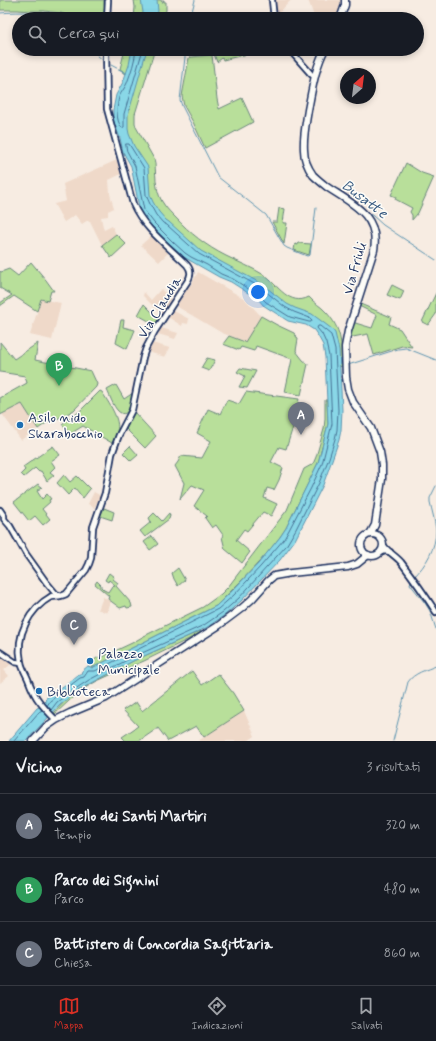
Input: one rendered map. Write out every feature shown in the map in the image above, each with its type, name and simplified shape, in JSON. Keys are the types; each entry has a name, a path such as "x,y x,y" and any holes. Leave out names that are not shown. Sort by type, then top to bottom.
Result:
{"main road":[{"path":"344,12 346,4 345,0"},
{"name":"Via Friuli","path":"321,56 309,104 303,139 304,157 313,175 366,215 373,227 375,236 374,250 348,331 345,347 345,365 350,395 371,428 380,452 382,478 375,525"},
{"path":"375,525 383,547 380,553 375,556 366,553 361,544 367,535 370,534 375,525"},
{"path":"370,534 378,535"},
{"path":"33,741 54,718 106,698 218,626 242,608 274,576 348,568 357,564 366,553"}],"street":[{"path":"107,12 108,0"},
{"path":"272,0 273,12"},
{"name":"Via Claudia","path":"55,595 66,594 86,570 89,564 91,558 92,527 105,493 112,454 119,435 132,410 146,348 155,331 188,282 190,274 187,265 145,224 138,215 133,204 107,109 106,56"},
{"path":"295,56 315,77"},
{"path":"0,510 4,516 2,520 10,526 26,554 55,595 46,600 31,614 24,628 20,646 21,663 35,694 41,704 54,718"},
{"path":"383,544 400,561 436,612"},
{"path":"380,553 390,552"},
{"path":"0,652 15,662 21,663"}],"shaded area":[{"path":"276,0 291,0 280,12 277,12"},
{"path":"308,0 341,0 339,12 312,12"},
{"path":"117,160 121,174 109,180 110,194 114,208 108,211 108,216 101,217 104,230 112,226 116,234 102,245 90,221 89,222 88,220 82,224 75,215 64,222 54,204 66,201 63,184"},
{"path":"152,235 169,252 159,262 141,245"},
{"path":"198,272 245,299 261,316 294,333 298,339 295,360 222,333 176,306"},
{"path":"161,289 172,301 162,315 143,296 144,292 151,300"},
{"path":"41,299 61,303 52,340 30,335"},
{"path":"172,310 189,319 188,324 183,323 182,326 168,317"},
{"path":"161,328 178,333 175,339 158,334"},
{"path":"152,343 170,348 165,357 148,352"},
{"path":"22,404 38,428 21,440 2,414"},
{"path":"94,492 101,496 94,508 88,504"},
{"path":"103,597 111,601 107,613 98,610"},
{"path":"0,655 11,664 4,670 9,676 0,683"},
{"path":"244,711 255,736 248,741 198,741"}],"green space":[{"path":"0,0 104,0 105,12 52,12 0,10"},
{"path":"134,0 161,0 163,2 164,0 164,2 166,2 166,12 135,12"},
{"path":"123,56 153,56 135,114 135,123 154,159 159,196 165,206 186,228 212,248 264,275 284,294 296,299 309,297 322,308 331,318 338,330 343,366 330,369 321,329 161,227 136,163 123,144 129,75 122,72 123,71 120,69"},
{"path":"212,56 219,109 242,98 253,122 205,148 184,106 182,96 189,58"},
{"path":"215,56 240,56 223,60 222,58 217,62"},
{"path":"406,163 422,173 434,177 418,213 412,220 412,215 410,212 412,208 395,199 396,197 391,195"},
{"path":"279,208 285,209 283,223 287,223 284,244 272,222 277,222"},
{"path":"116,234 126,244 111,258 102,245"},
{"path":"298,243 311,244 309,255 294,250 295,244 298,245"},
{"path":"31,262 54,291 51,291 48,301 41,299 37,311 14,296 0,306 0,303 12,295 0,288 0,271 9,269 18,276"},
{"path":"392,285 404,291 400,300 387,295"},
{"path":"436,293 436,314 428,325 422,322"},
{"path":"358,303 391,317 389,324 400,329 412,347 402,346 374,355 368,334 348,338 352,322 372,328 377,315 357,305"},
{"path":"144,304 159,319 156,325 138,315"},
{"path":"261,316 294,333 298,339 296,351 308,364 301,395 285,392 292,359 256,346 254,351 241,347 239,350 223,344 229,336 245,342"},
{"path":"121,320 124,320 123,327 135,330 127,349 116,343"},
{"path":"0,342 14,359 38,343 35,360 91,371 97,384 96,387 74,410 53,421 52,419 38,429 22,404 0,415 0,398 27,383 25,376 0,372"},
{"path":"207,358 215,360 209,371 201,368"},
{"path":"240,368 256,371 247,388 239,387 245,376 237,372"},
{"path":"116,385 124,399 133,393 129,408 125,413 122,413 116,409 107,390"},
{"path":"100,391 116,416 118,427 116,436 112,443 83,426 70,434 62,424 80,411"},
{"path":"246,392 299,399 293,427 286,449 279,447 271,462 283,468 274,490 267,488 264,498 277,504 271,516 263,512 247,531 244,529 236,540 250,552 242,563 225,549 222,537 223,535 216,525 212,528 205,518 207,516 194,506 204,490 192,485 180,499 184,483 175,466 181,456 202,458 211,441 197,433 208,409 220,414 227,400 239,404"},
{"path":"325,400 327,400 328,424 318,463 286,528 266,555 216,606 92,668 91,666 95,662 93,661 98,657 100,658 132,643 203,607 228,587 287,510 304,469 313,464 324,429"},
{"path":"134,412 156,436 145,448 126,429"},
{"path":"53,446 60,455 51,461 55,467 50,472 54,475 47,481 41,471 39,472 35,468 24,477 21,474 25,470 23,467"},
{"path":"130,446 138,455 131,461 123,453"},
{"path":"64,475 70,482 77,476 90,489 83,498 75,488 68,495 57,483"},
{"path":"38,484 42,487 37,491 42,499 47,494 51,499 49,500 50,502 42,509 50,519 43,525 35,516 29,521 14,502"},
{"path":"104,508 114,512 112,520 100,516"},
{"path":"154,513 162,521 169,513 170,516 169,519 145,537 140,531 151,522 149,518"},
{"path":"152,536 158,544 150,550 144,542"},
{"path":"178,568 185,580 178,586 172,573"},
{"path":"109,573 114,577 113,579 118,583 116,586 131,603 132,607 127,608 126,606 120,608 108,599 109,596 95,584 97,581 104,590 108,592 112,586 115,585 109,580 108,582 105,580"},
{"path":"200,631 201,632 189,639 144,661 97,681 83,689 54,715 53,714 66,700 91,683 133,661"},
{"path":"192,671 202,685 218,674 233,693 244,711 204,737 196,726 168,741 158,728 139,741 126,741 122,737 138,726 123,710 136,702 142,711"}],"water":[{"path":"141,0 157,0 158,12 143,12"},
{"path":"131,56 145,56 128,115 128,129 134,146 148,167 150,195 153,202 166,220 201,251 262,284 287,304 312,314 332,329 335,333 339,350 342,410 341,430 339,440 323,485 295,540 280,560 241,601 225,615 206,628 133,661 79,690 60,705 26,741 9,741 37,708 44,704 46,698 81,674 82,671 88,666 92,668 216,606 231,592 258,564 286,528 318,463 328,424 325,357 323,345 314,330 306,325 288,321 231,282 219,277 182,256 140,212 131,166 123,152 120,138 113,120 116,95 123,82"}],"waterway":[{"path":"192,12 195,0"},
{"path":"0,13 12,12"},
{"path":"98,56 103,60"},
{"path":"185,56 180,100 218,177 266,215 284,246 307,256 310,255 316,208"},
{"path":"111,65 126,73"},
{"name":"Busatte","path":"364,210 383,225 436,260"},
{"path":"348,365 398,349 406,348 436,360"},
{"path":"414,577 430,556 436,537 430,502 430,498 436,486"},
{"path":"411,581 410,584 430,611 436,629"},
{"path":"393,741 408,682 417,674 436,666"}],"place":[{"name":"Parco dei Signini","path":"59,386"},
{"name":"Asilo nido Skarabocchio","path":"20,425"},
{"name":"Sacello dei Santi Martiri","path":"301,435"},
{"name":"Battistero di Concordia Sagittaria","path":"74,645"},
{"name":"Palazzo Municipale","path":"90,661"},
{"name":"Biblioteca","path":"39,691"}]}
